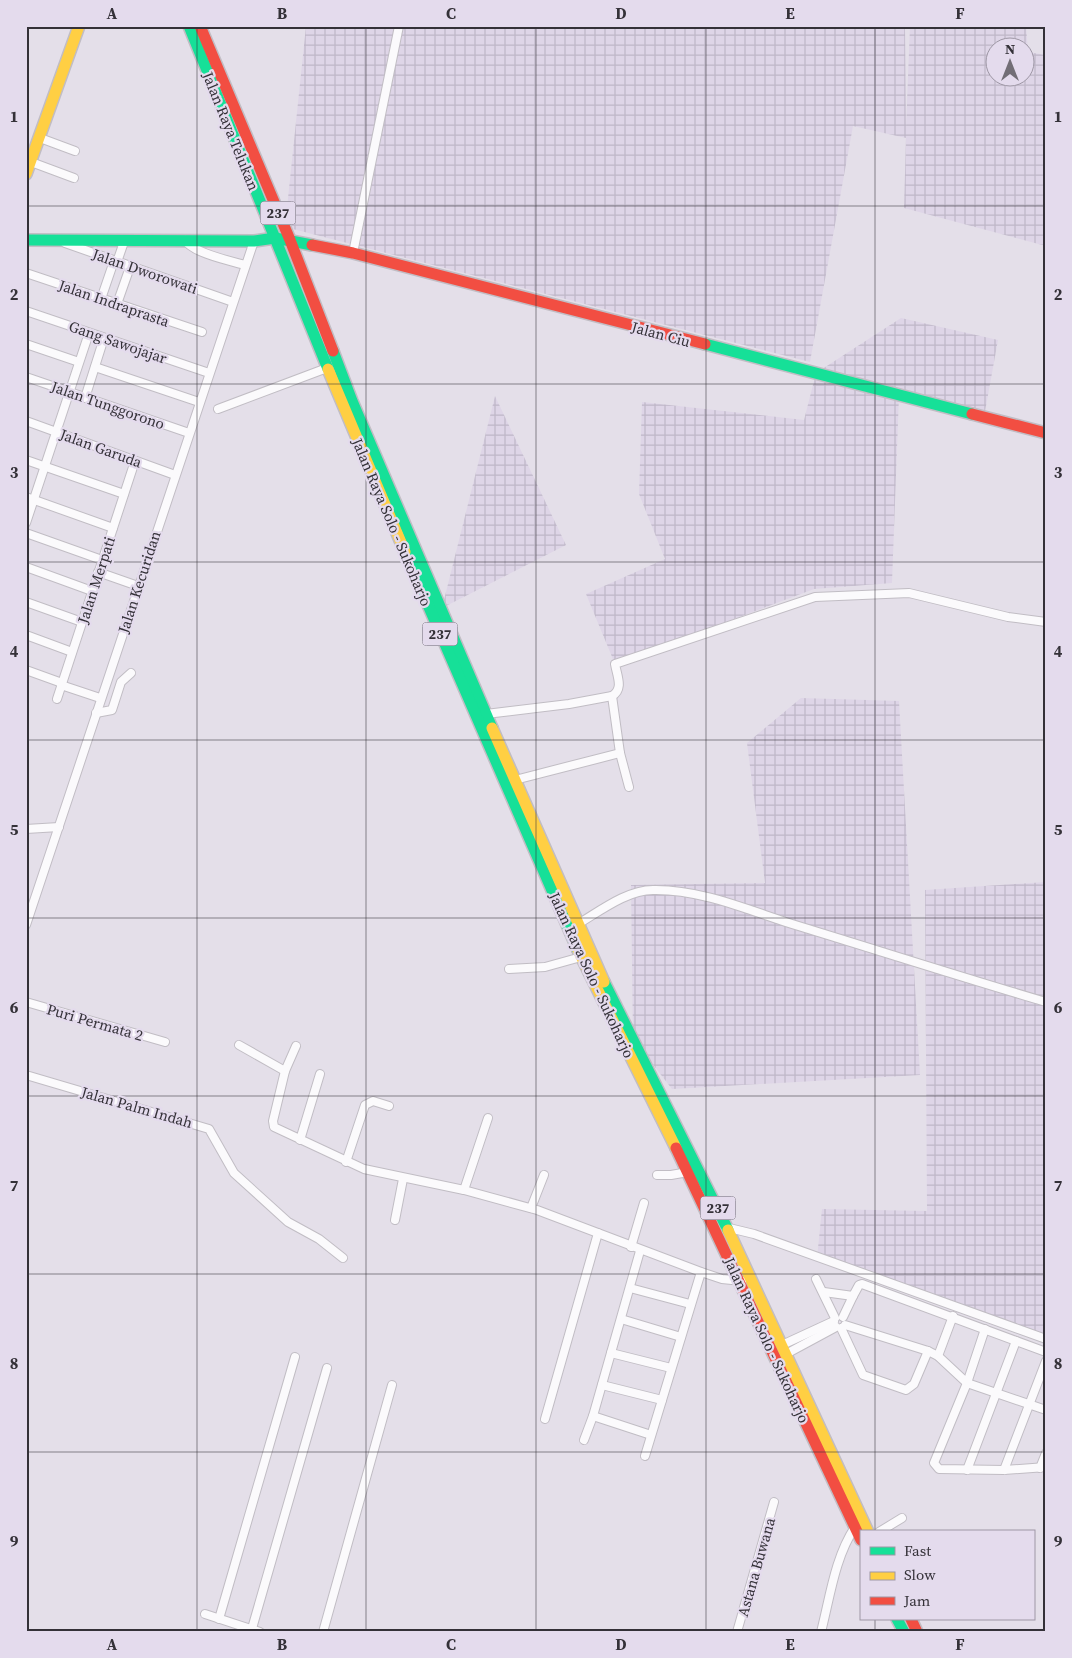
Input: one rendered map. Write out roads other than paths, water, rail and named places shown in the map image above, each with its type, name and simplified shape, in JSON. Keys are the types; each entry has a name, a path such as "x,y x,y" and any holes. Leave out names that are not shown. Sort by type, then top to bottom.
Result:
{"main road":[{"path":"26,174 79,26"},
{"name":"Jalan Raya Telukan","path":"189,26 327,368 346,401"},
{"name":"Jalan Raya Telukan","path":"200,26 290,240 346,401"},
{"name":"Jalan Ciu","path":"26,240 254,241 275,238 290,240 353,253 1046,433"},
{"name":"Jalan Raya Solo - Sukoharjo","path":"346,401 557,890 581,957 688,1172 738,1282 862,1530"},
{"name":"Jalan Raya Solo - Sukoharjo","path":"369,454 515,780 545,863"},
{"name":"Jalan Raya Solo - Sukoharjo","path":"557,890 578,924 599,972 727,1227 784,1350 863,1530"},
{"path":"898,1620 904,1632"},
{"path":"911,1620 917,1632"}],"street":[{"path":"353,253 399,26"},
{"path":"40,138 74,151"},
{"path":"31,162 74,178"},
{"path":"100,299 125,239"},
{"name":"Jalan Dworowati","path":"57,240 233,302"},
{"path":"185,240 187,244 199,250 246,265"},
{"name":"Jalan Kecuridan","path":"26,924 254,241"},
{"path":"117,304 130,267"},
{"name":"Jalan Indraprasta","path":"26,273 202,332"},
{"name":"Gang Sawojajar","path":"26,311 209,373"},
{"path":"26,522 30,498 45,467 89,333"},
{"path":"85,398 104,338"},
{"path":"26,344 80,362"},
{"path":"95,367 200,402"},
{"path":"218,409 327,368"},
{"name":"Jalan Tunggorono","path":"26,377 189,433"},
{"name":"Jalan Garuda","path":"26,422 175,475"},
{"path":"26,460 124,494"},
{"name":"Jalan Merpati","path":"57,699 135,461"},
{"path":"30,498 113,528"},
{"path":"26,533 102,560"},
{"path":"26,567 92,591"},
{"path":"98,572 138,586"},
{"path":"486,714 569,704 612,696 617,693 620,686 615,664 815,597 909,594 1008,618 1046,622"},
{"path":"26,602 82,622"},
{"path":"26,635 72,652"},
{"path":"26,670 100,698"},
{"path":"96,713 112,710 121,682 132,673"},
{"path":"612,696 620,753 629,787"},
{"path":"515,780 620,753"},
{"path":"26,830 59,828"},
{"path":"578,924 629,895 644,890 681,892 721,902 953,975 1046,1002"},
{"path":"509,969 545,967 581,957"},
{"name":"Puri Permata 2","path":"26,1002 164,1042"},
{"path":"239,1045 285,1070"},
{"path":"296,1046 285,1070 273,1124 300,1140 364,1169 403,1179 464,1190 531,1208 640,1251 701,1272 738,1282 751,1279"},
{"path":"300,1140 320,1074"},
{"name":"Jalan Palm Indah","path":"26,1075 209,1129 234,1172 288,1222 319,1239 343,1258"},
{"path":"346,1162 365,1105 373,1101 389,1106"},
{"path":"464,1190 488,1118"},
{"path":"657,1175 688,1172"},
{"path":"531,1208 544,1175"},
{"path":"394,1220 403,1179"},
{"path":"632,1247 644,1203"},
{"path":"714,1228 727,1227 754,1234 1046,1339"},
{"path":"544,1419 598,1233"},
{"path":"584,1440 593,1416 640,1251"},
{"path":"645,1456 701,1272"},
{"path":"816,1279 863,1375 906,1390 914,1384 928,1351"},
{"path":"784,1350 839,1323 859,1285 862,1284 953,1316 1046,1352"},
{"path":"630,1288 690,1304"},
{"path":"824,1292 853,1296"},
{"path":"938,1356 953,1316"},
{"path":"621,1319 681,1336"},
{"path":"839,1323 928,1351 938,1356 967,1383 1046,1410"},
{"path":"985,1329 967,1383 934,1463 939,1469 966,1470 1043,1467 1046,1453"},
{"path":"966,1470 1016,1340"},
{"path":"611,1352 671,1368"},
{"path":"219,1618 295,1357"},
{"path":"1004,1470 1046,1361"},
{"path":"205,1614 254,1631 327,1368"},
{"path":"322,1632 392,1385"},
{"path":"602,1385 662,1400"},
{"path":"593,1416 651,1435"},
{"name":"Astana Buwana","path":"737,1632 774,1502"},
{"path":"872,1530 902,1518"},
{"path":"821,1632 839,1563 849,1536 860,1534"}]}
